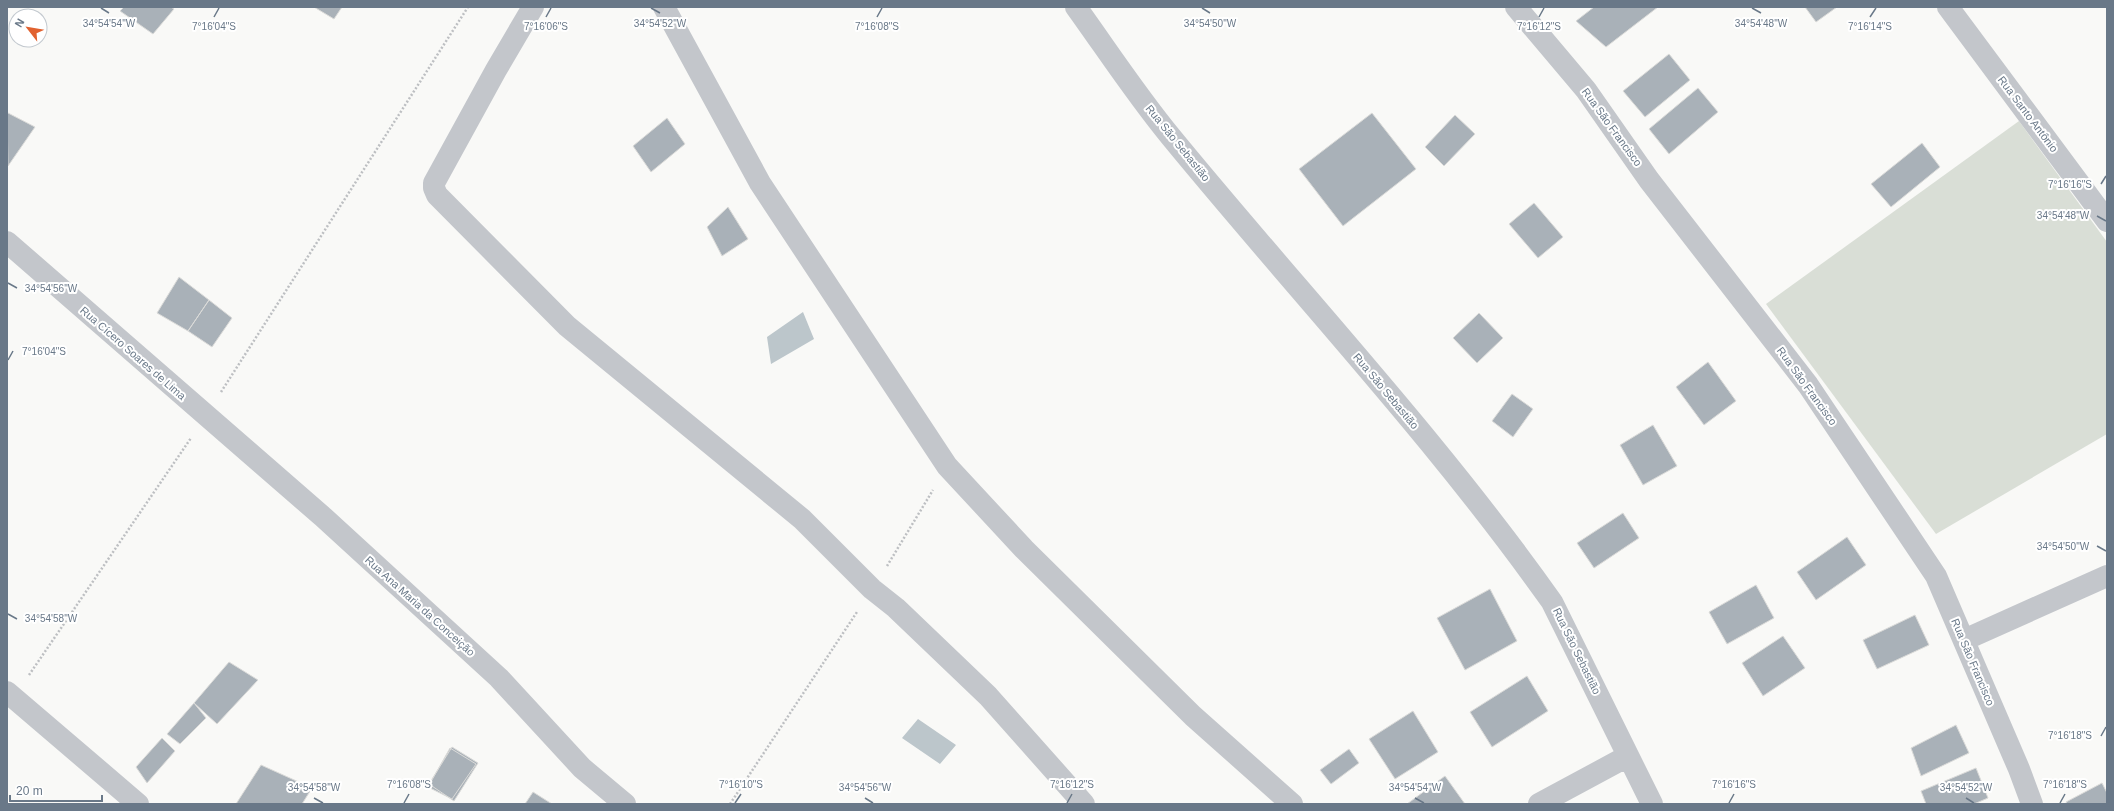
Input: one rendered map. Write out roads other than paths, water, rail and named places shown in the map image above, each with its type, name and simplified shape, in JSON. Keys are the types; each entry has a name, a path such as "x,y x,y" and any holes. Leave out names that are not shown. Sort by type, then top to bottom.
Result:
{"street":[{"path":"533,7 496,70 434,183 434,188 437,195 567,326 802,518 872,589 896,608 988,696 1084,804"},
{"path":"664,7 760,183 947,466 1024,549 1193,716 1292,804"},
{"name":"Rua São Sebastião","path":"1076,7 1170,135 1399,405 1531,572 1552,602 1652,804"},
{"name":"Rua São Francisco","path":"1516,7 1586,90 1649,180 1808,385 1936,576 2019,769 2032,804"},
{"name":"Rua Santo Antônio","path":"1948,7 2107,221"},
{"name":"Rua Cícero Soares de Lima","path":"7,242 206,416"},
{"name":"Rua Ana Maria da Conceição","path":"206,416 322,516 499,678 582,768 625,804"},
{"path":"1964,640 2107,576"},
{"path":"9,699 138,804"},
{"path":"1539,804 1628,756"}]}
